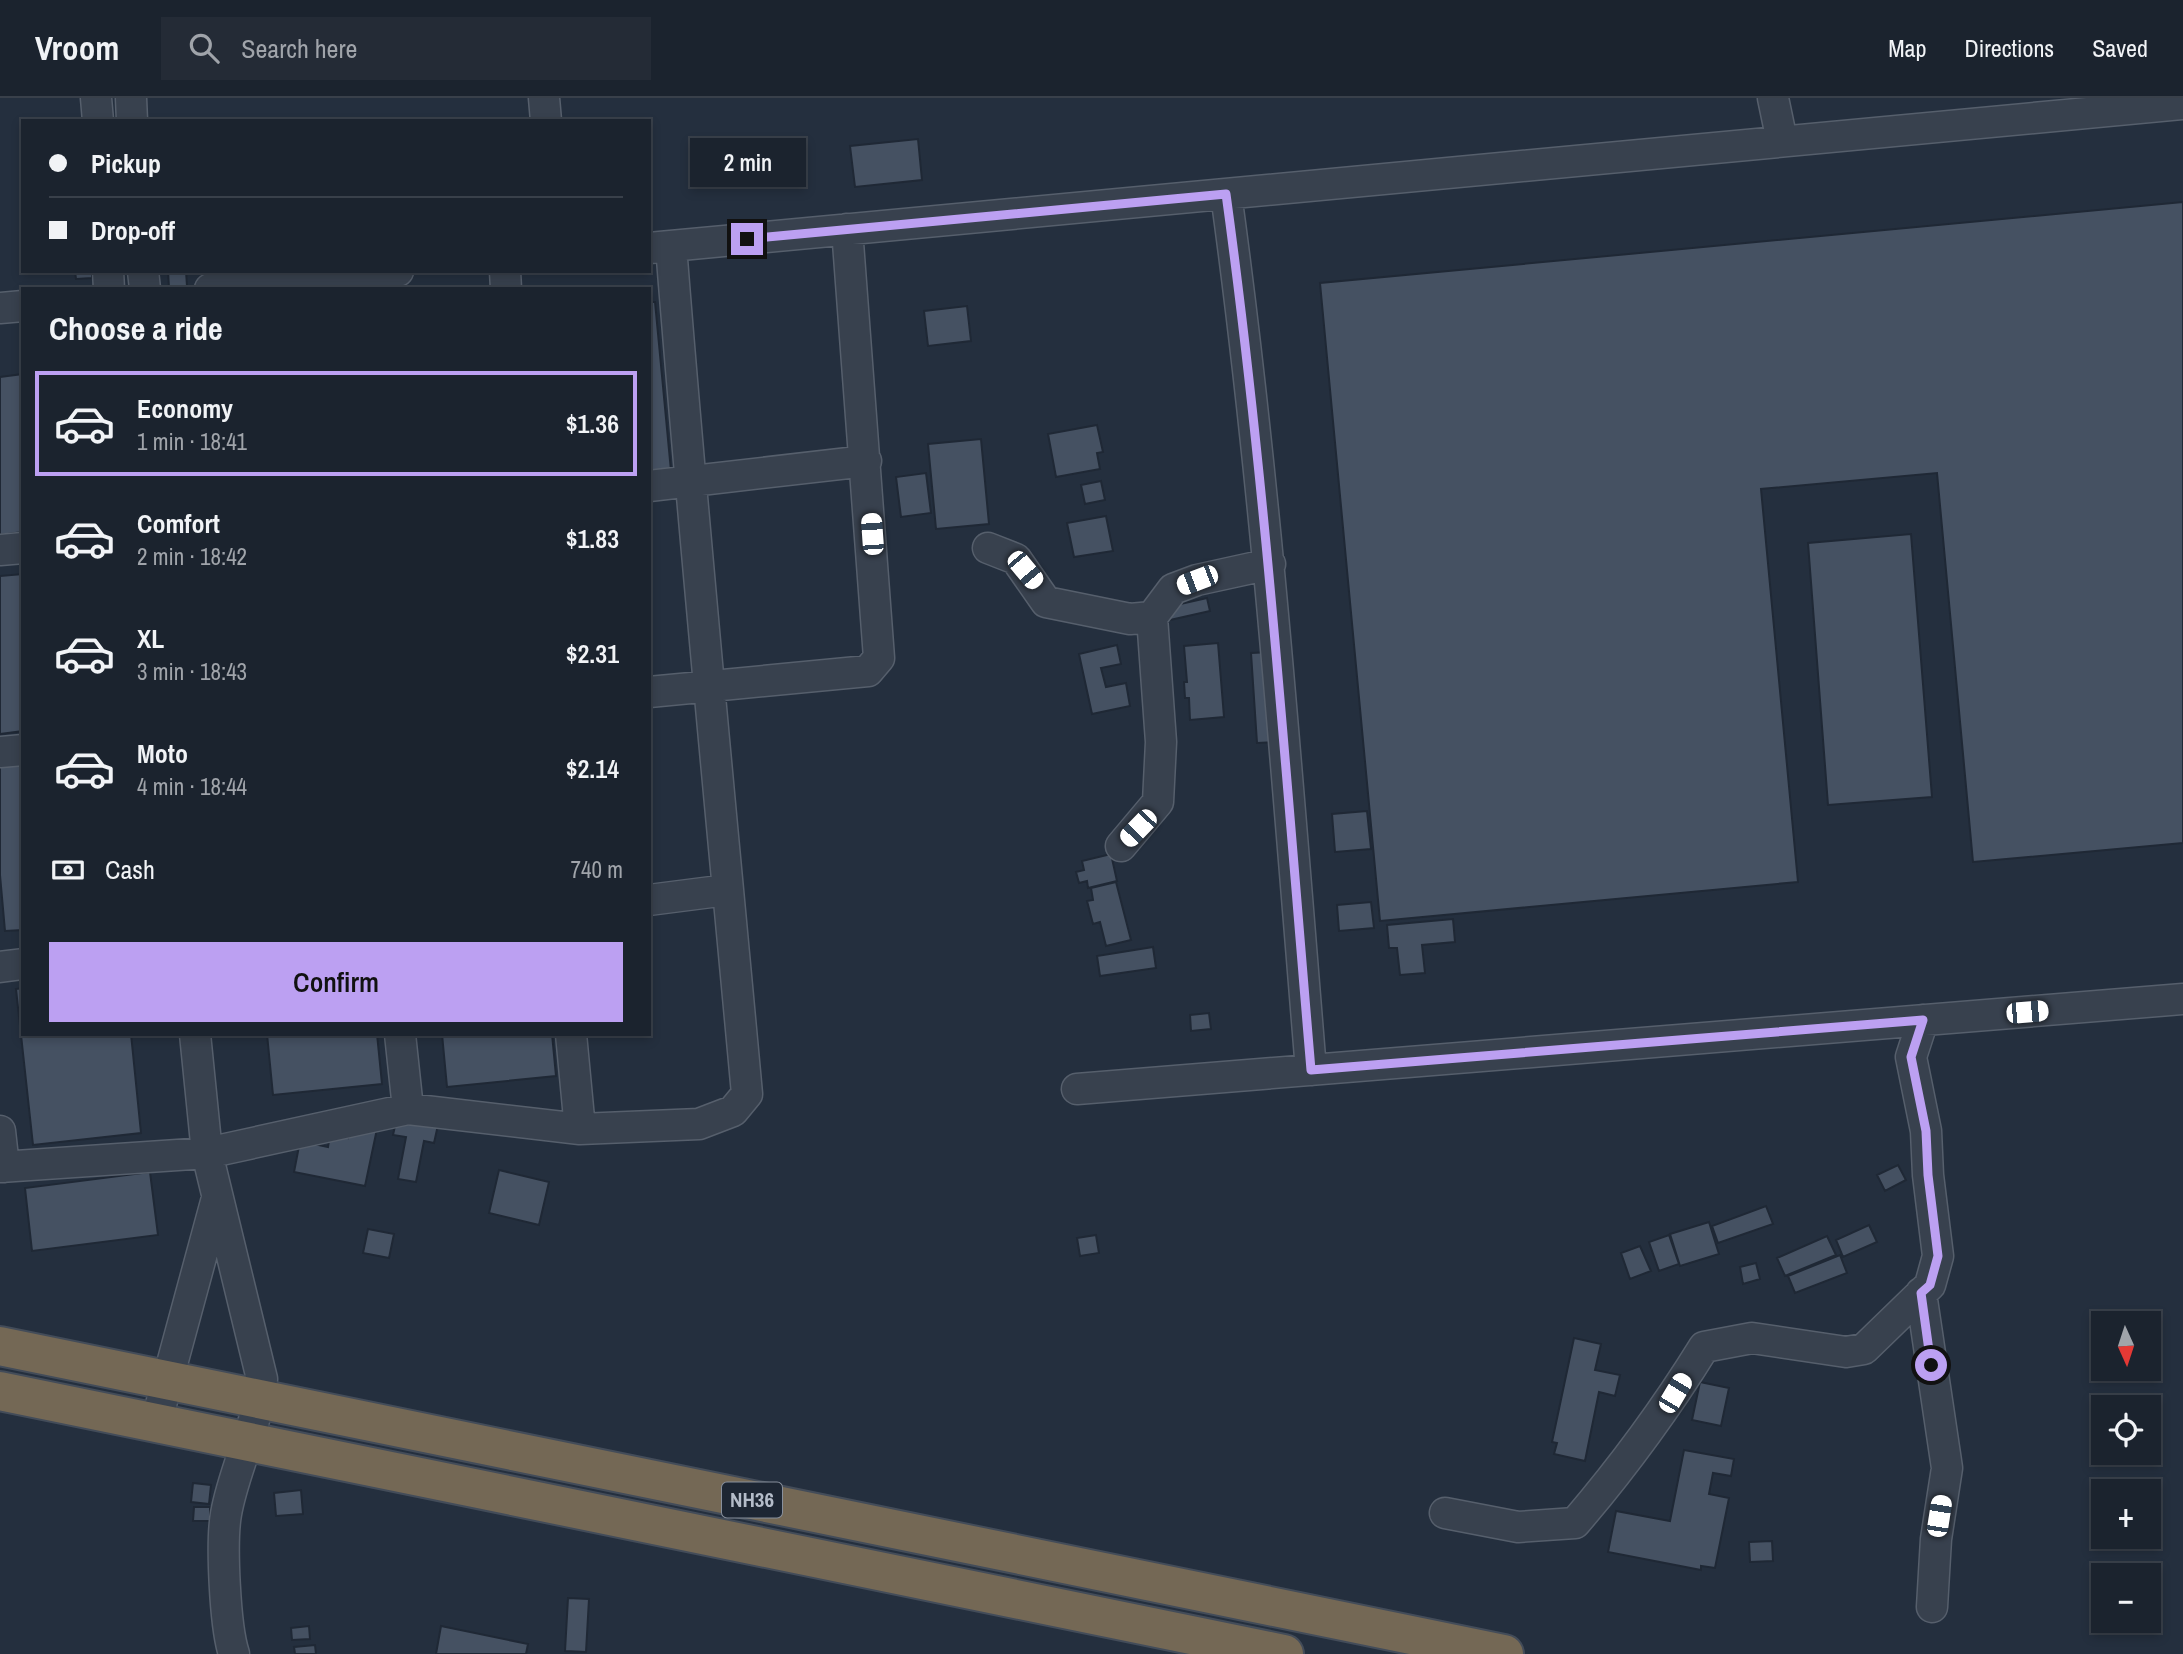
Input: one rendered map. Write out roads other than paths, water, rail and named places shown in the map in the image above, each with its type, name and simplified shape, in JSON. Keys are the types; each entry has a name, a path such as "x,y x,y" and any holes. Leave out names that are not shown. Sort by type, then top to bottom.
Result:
{"highway":[{"name":"NH36","path":"0,1346 1504,1654"},
{"name":"NH36","path":"0,1391 1195,1645 1284,1654"}],"street":[{"path":"96,98 97,119"},
{"path":"131,98 132,119"},
{"path":"544,98 546,119"},
{"path":"1773,98 1782,141"},
{"path":"0,1131 2,1167 207,1153 408,1109 580,1129 699,1124 733,1111 747,1094 711,687 660,247 2183,104"},
{"path":"1226,194 1252,381 1270,564 1311,1070"},
{"path":"651,692 868,671 879,658 847,229"},
{"path":"252,287 335,283 388,273"},
{"path":"0,309 21,306"},
{"path":"651,486 866,461"},
{"path":"0,550 21,548"},
{"path":"988,548 1016,559 1046,602 1130,619 1152,617"},
{"path":"1121,846 1158,802 1161,742 1152,617 1173,589 1197,580 1270,564"},
{"path":"0,752 21,750"},
{"path":"651,900 727,890"},
{"path":"0,967 21,964"},
{"path":"1077,1089 2183,999"},
{"path":"1445,1513 1518,1527 1575,1523 1627,1463 1661,1416 1704,1347 1752,1338 1846,1352 1864,1349 1930,1285 1938,1256 1928,1175 1926,1131 1911,1057 1923,1020"},
{"path":"195,1036 207,1153 262,1379 249,1443 226,1514 225,1564 234,1654"},
{"path":"400,1036 408,1109"},
{"path":"571,1036 580,1129"},
{"path":"156,1423 218,1194"},
{"path":"1921,1293 1947,1468 1936,1539 1932,1606"}]}
